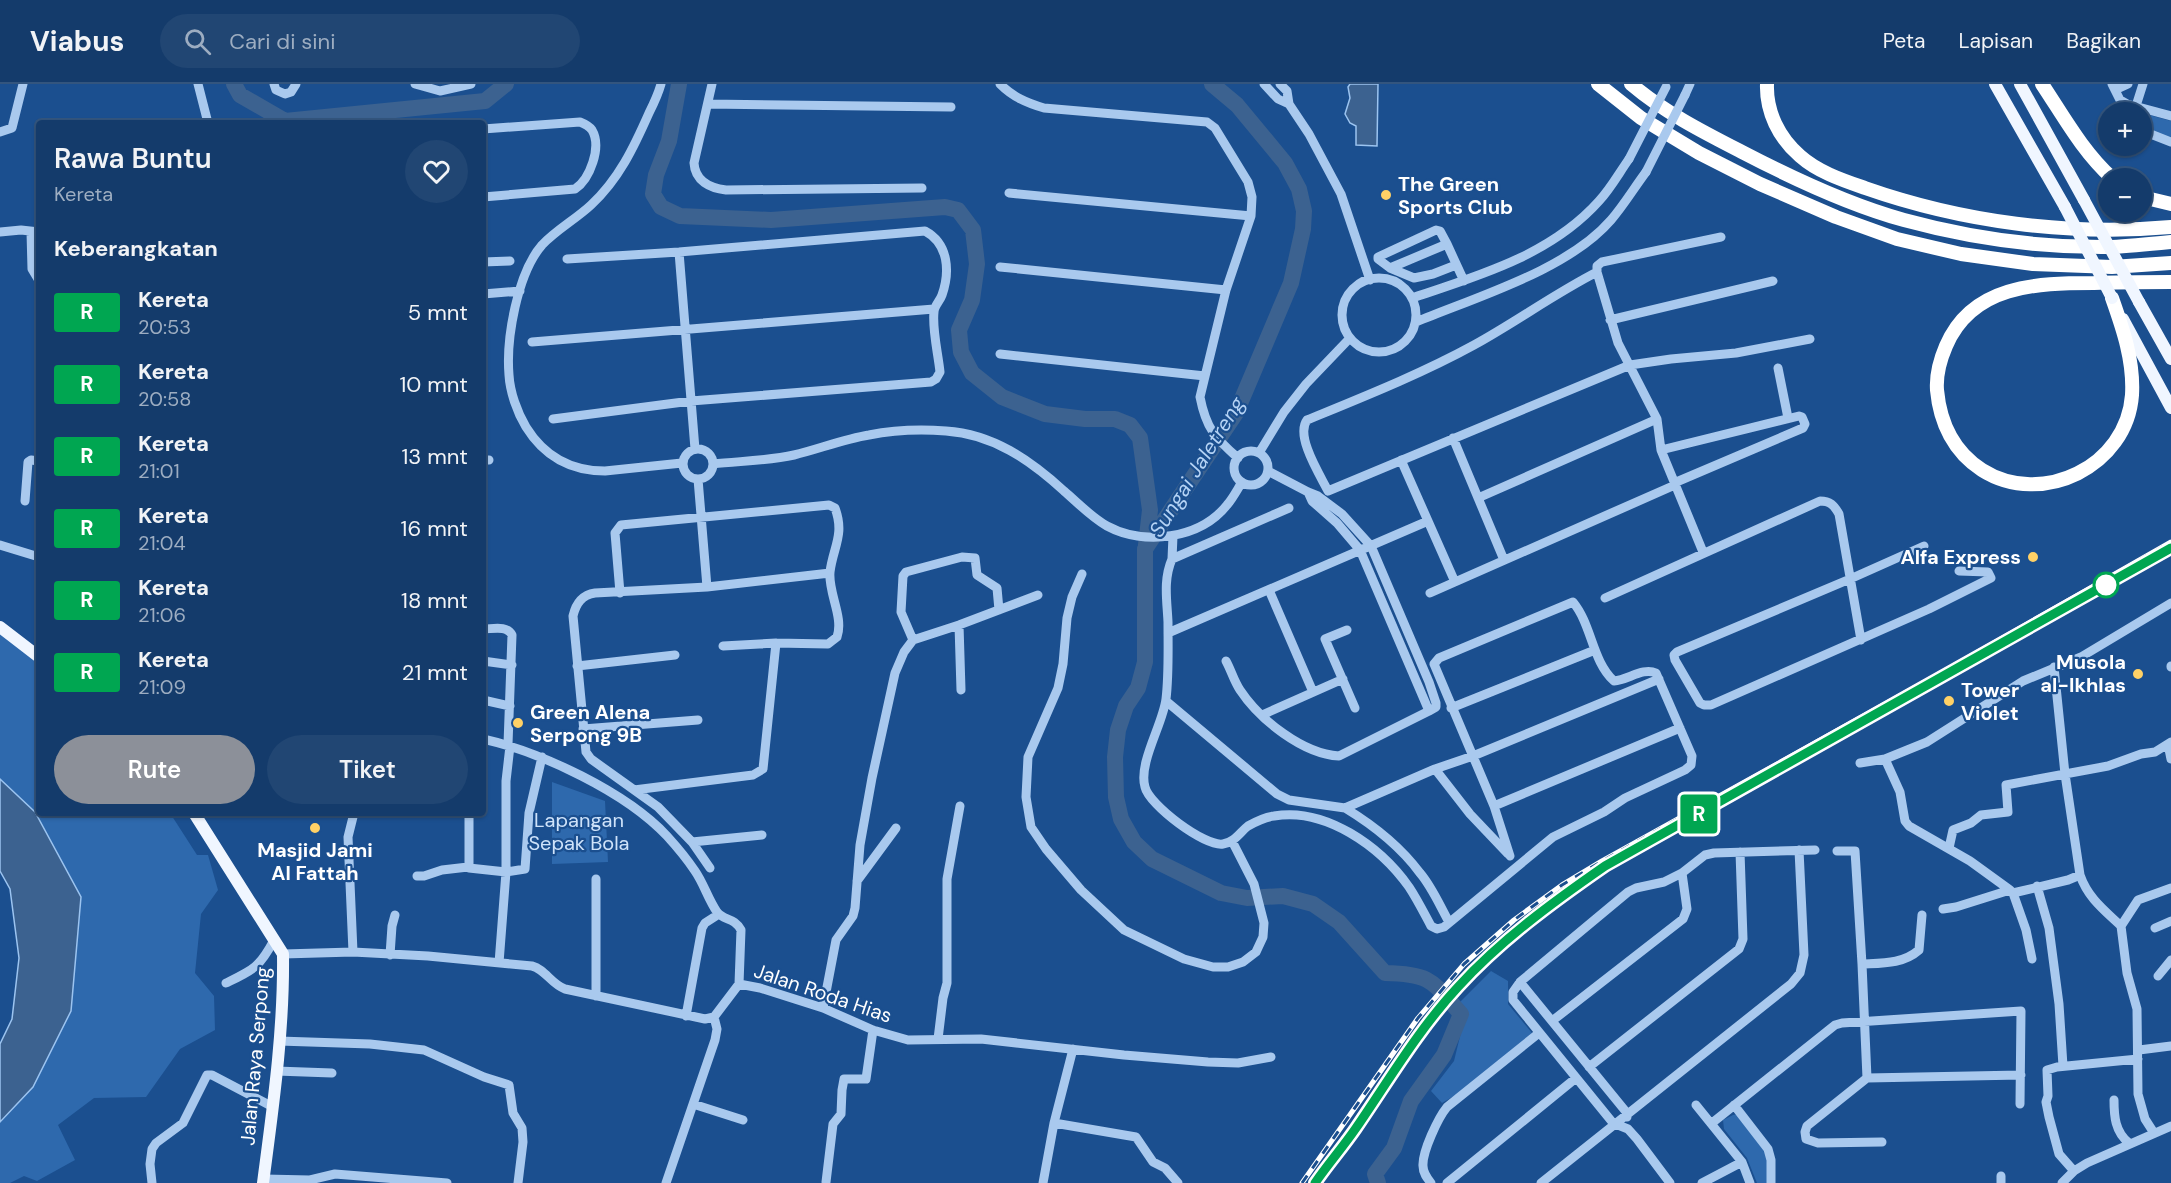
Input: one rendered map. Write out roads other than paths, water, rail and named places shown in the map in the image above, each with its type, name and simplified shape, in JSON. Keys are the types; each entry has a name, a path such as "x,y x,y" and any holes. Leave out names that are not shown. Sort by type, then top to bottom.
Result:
{"highway":[{"path":"1598,84 1641,118 1709,158 1760,184 1836,217 1897,239 1961,254 2033,264 2112,267 2171,263"},
{"path":"1631,84 1651,101 1699,130 1769,166 1843,198 1903,219 1965,234 2035,243 2111,247 2171,242"},
{"path":"1767,84 1772,119 1783,138 1799,156 1842,180 1887,196 1988,219 2088,229 2171,227"},
{"path":"2042,84 2081,144 2101,168"},
{"path":"2152,199 2171,204"},
{"path":"2112,297 2124,333 2131,365 2132,396 2124,424 2114,443 2097,462 2075,476 2052,484 2023,483 2002,479 1982,470 1960,452 1947,431 1939,407 1936,385 1940,358 1950,336 1968,313 1992,297 2030,286 2061,283 2171,282"}],"main road":[{"path":"1995,84 2065,207 2171,408"},
{"path":"2020,84 2171,359"},
{"path":"0,627 36,655"},
{"name":"Jalan Raya Serpong","path":"196,816 283,954 279,1041 263,1181"}],"street":[{"path":"0,132 12,128 23,84"},
{"path":"198,84 207,120"},
{"path":"274,84 276,90 285,94 291,92 296,84"},
{"path":"415,84 440,91 471,84"},
{"path":"661,84 659,94 628,158 608,188 590,206 543,244 531,261 520,291 509,344 509,377 514,400 524,423 542,449 569,465 593,471 682,463"},
{"path":"712,84 694,163 695,170 710,186 726,190 922,188"},
{"path":"1000,84 1024,102 1044,108 1207,122 1211,124 1248,182 1252,197 1251,216 1226,290 1200,397 1203,412 1214,437 1238,458"},
{"path":"1264,84 1278,99 1289,104"},
{"path":"1280,84 1287,91 1289,104 1309,134 1341,194 1370,280"},
{"path":"1416,322 1549,266 1580,248 1610,221 1646,172 1690,84"},
{"path":"2123,102 2113,87 2128,84"},
{"path":"2135,102 2143,84"},
{"path":"1412,298 1464,281 1545,246 1575,225 1600,200 1629,159 1667,85"},
{"path":"708,104 951,107"},
{"path":"2152,112 2171,116"},
{"path":"486,129 580,122 590,127 596,140 590,167 580,186 575,189 486,197"},
{"path":"2152,135 2171,142"},
{"path":"1009,193 1251,216"},
{"path":"1456,265 1423,278 1414,278 1378,261 1378,257 1436,230 1440,231 1464,281"},
{"path":"553,420 691,401 931,382 940,372 934,309 941,298 948,266 944,253 934,236 925,231 679,252 567,258"},
{"path":"0,232 35,232 32,269 36,276"},
{"path":"1703,552 1661,450 1657,419 1618,343 1597,273 1597,266 1602,262 1721,237"},
{"path":"1390,268 1447,243"},
{"path":"679,252 695,449"},
{"path":"486,262 510,261"},
{"path":"1000,267 1226,290"},
{"path":"1597,273 1566,288 1474,346 1307,420 1304,425 1303,439 1328,491 1630,365 1736,353 1810,339"},
{"path":"1382,279 1404,288 1412,298 1416,309 1416,322 1412,333 1404,343 1394,349 1382,352 1370,351 1359,346 1350,338 1344,327 1342,315 1344,304 1350,293 1359,285 1370,280 1382,279"},
{"path":"1610,320 1773,281"},
{"path":"486,294 520,291"},
{"path":"532,342 934,309"},
{"path":"1259,453 1284,412 1306,384 1350,338"},
{"path":"1000,354 1205,376"},
{"path":"1778,368 1788,418"},
{"path":"1430,592 1805,426 1801,416 1788,418 1661,450"},
{"path":"1478,498 1657,419"},
{"path":"713,464 792,456 867,435 914,430 947,431 983,437 999,443 1052,480 1107,526 1137,536 1160,537 1179,535 1206,524 1227,505 1242,482"},
{"path":"1453,438 1504,560"},
{"path":"695,449 705,451 713,464 707,476 698,479 685,473 682,463 686,454 695,449"},
{"path":"1248,452 1259,453 1266,461 1268,471 1263,481 1252,485 1242,482 1234,468 1238,458 1248,452"},
{"path":"1401,460 1455,582"},
{"path":"25,501 28,462 36,461"},
{"path":"1226,660 1240,691 1262,714 1289,737 1325,755 1339,756 1436,707 1429,682 1371,546 1342,514 1318,496 1268,471"},
{"path":"698,479 708,587"},
{"path":"1308,492 1312,501 1337,523 1360,550 1430,711"},
{"path":"1605,598 1820,501 1828,501 1835,506 1839,514 1861,640"},
{"path":"621,592 615,533 618,527 626,524 701,516 828,505 835,508 840,532 830,573 839,626 837,637 828,644 776,643 723,646"},
{"path":"1172,559 1289,508"},
{"path":"1168,633 1428,521"},
{"path":"1173,536 1172,559 1166,576 1168,633 1166,701 1146,767 1144,786 1147,793 1172,818 1196,835 1221,845 1232,842 1249,825 1271,816 1289,814 1318,819 1362,840 1389,863 1408,886 1431,926 1437,929 1444,927 1553,837 1604,812 1625,798 1689,768 1692,756 1656,673 1647,670 1620,681 1614,681 1595,650 1580,610 1573,602 1439,658 1434,664 1494,806 1510,856"},
{"path":"0,545 36,556"},
{"path":"1924,546 1677,652 1674,655 1675,660 1700,703 1711,705 1861,640 1991,578 1989,572 1959,571"},
{"path":"913,640 901,612 903,576 906,572 962,557 975,558 977,575 997,588 999,610"},
{"path":"710,868 692,842 658,807 591,759 585,748 573,616 577,603 589,594 708,587 830,573"},
{"path":"1082,574 1072,597 1067,618 1063,664 1058,688 1028,757 1026,798 1031,827 1074,882 1124,930 1184,959 1213,967 1228,967 1243,962 1257,952 1263,937 1264,923 1254,884 1232,842"},
{"path":"1269,590 1313,692"},
{"path":"824,1008 834,946 853,916 860,845 872,778 898,663 913,640 1038,595"},
{"path":"1860,763 1885,759 1927,742 2023,681 2081,657 2171,603"},
{"path":"959,625 961,690"},
{"path":"486,629 505,629 511,633 512,665 506,781 506,872 499,963"},
{"path":"1347,630 1325,639 1355,708"},
{"path":"634,790 753,776 763,769 776,643"},
{"path":"1451,708 1595,650"},
{"path":"577,666 675,655"},
{"path":"486,661 512,665"},
{"path":"2054,667 2065,774 2080,876 2092,899 2121,926 2127,973 2137,1009 2140,1106 2154,1133"},
{"path":"1262,714 1343,679"},
{"path":"1345,808 1435,769 1473,756 1659,679"},
{"path":"486,701 510,706"},
{"path":"1166,701 1277,794 1289,800 1345,808 1369,823 1400,850 1421,873 1449,922"},
{"path":"583,729 698,720"},
{"path":"1494,806 1680,728"},
{"path":"486,740 542,757 610,793 657,826 696,872 718,914 737,922 741,930 739,984"},
{"path":"1949,848 1953,830 1981,815 2008,812 2006,785 2108,766 2141,754 2155,752 2169,743 2171,759"},
{"path":"417,876 468,867 472,870 506,872 524,870 529,813 542,757"},
{"path":"1885,759 1900,792 1905,822 1914,830 1949,848 2012,891 2026,930 2032,959"},
{"path":"1435,769 1470,814 1517,865"},
{"path":"939,1039 943,998 947,983 947,879 960,806"},
{"path":"353,816 348,837 353,952"},
{"path":"468,867 469,816"},
{"path":"857,881 896,828"},
{"path":"692,842 762,835"},
{"path":"1541,1183 1791,984 1800,973 1804,955 1799,850"},
{"path":"1670,1183 1628,1129 1614,1123 1539,1033 1513,1000 1513,992 1520,982 1628,892 1664,882 1682,873 1705,855 1815,850"},
{"path":"1837,851 1855,851 1867,1077"},
{"path":"1589,1067 1739,949 1743,939 1740,852"},
{"path":"1552,1022 1683,919 1687,909 1682,873"},
{"path":"1943,909 2080,876"},
{"path":"596,879 596,996"},
{"path":"2037,886 2049,928 2059,1004 2063,1066"},
{"path":"2121,926 2138,900 2155,896 2171,888"},
{"path":"686,1016 702,928 705,922 718,914"},
{"path":"390,955 395,915"},
{"path":"1862,964 1894,962 1913,956 1919,950 1922,915"},
{"path":"2155,928 2171,921"},
{"path":"226,984 254,969 264,959 274,940"},
{"path":"283,954 353,952 536,966 557,986 686,1016 705,1019 714,1017 717,1029 666,1183"},
{"path":"2158,976 2171,960"},
{"path":"1520,982 1627,1113 1628,1129"},
{"name":"Jalan Roda Hias","path":"714,1017 739,984 760,988 824,1008 873,1030 908,1040 981,1039 1238,1063 1271,1057"},
{"path":"1712,1123 1835,1025 1863,1020 2021,1011 2020,1104"},
{"path":"826,1182 833,1124 841,1114 844,1079 866,1079 873,1030"},
{"path":"1431,1183 1424,1174 1423,1158 1441,1114 1539,1033"},
{"path":"279,1041 370,1044 424,1050 484,1077 509,1084 513,1113 522,1128 524,1142 518,1183"},
{"path":"2074,1171 2059,1154 2046,1102 2048,1096 2047,1070 2139,1055 2171,1046"},
{"path":"1043,1183 1054,1123 1073,1049"},
{"path":"276,1071 332,1073"},
{"path":"152,1183 152,1149 156,1143 183,1123 207,1076 212,1075 273,1107"},
{"path":"1882,1142 1818,1143 1806,1139 1805,1132 1807,1126 1867,1077 2021,1075"},
{"path":"1447,1183 1576,1078"},
{"path":"2114,1100 2115,1124 2129,1143"},
{"path":"693,1104 743,1120"},
{"path":"1696,1105 1742,1162 1750,1183"},
{"path":"1734,1105 1763,1139 1768,1149 1771,1160 1771,1183"},
{"path":"1054,1123 1136,1137 1153,1162 1165,1168 1178,1183"},
{"path":"2062,1183 2074,1171 2129,1143 2171,1126"},
{"path":"1702,1183 1742,1162"},
{"path":"263,1181 310,1180 334,1174 447,1183"}],"waterway":[{"name":"Sungai Jaletreng","path":"234,84 240,95 283,120"},
{"name":"Sungai Jaletreng","path":"295,120 485,101 506,84"},
{"path":"679,84 669,141 656,175 653,194 661,207 680,216 771,220 945,207 958,210 973,230 977,264 972,300 959,330 961,352 972,373 1002,397 1045,414 1085,419 1115,419 1130,425 1140,438 1150,510 1146,545"},
{"name":"Sungai Jaletreng","path":"1212,84 1237,105 1285,163 1299,189 1304,211 1303,229 1291,283 1236,413 1145,549 1145,662 1138,688 1126,706 1118,730 1115,757 1116,797 1121,819 1134,842 1152,859 1221,893 1247,898 1283,896 1313,904 1339,922 1385,973 1413,975 1430,981 1461,1014 1444,1055 1411,1101 1394,1148 1375,1174 1378,1183"}],"railway":[{"path":"1302,1183 1418,1018 1464,964 1514,920 1562,885 1602,861 2171,542"},
{"path":"1315,1183 1355,1129 1418,1035 1457,988 1503,942 1562,896"}],"train":[{"name":"R","path":"1315,1183 1355,1129 1418,1035 1438,1010 1503,942 1546,907 1605,866 2171,548"}],"place":[{"name":"The Green Sports Club","path":"1386,195"},
{"name":"Alfa Express","path":"2033,557"},
{"name":"Musola al-Ikhlas","path":"2138,674"},
{"name":"Tower Violet","path":"1949,701"},
{"name":"Green Alena Serpong 9B","path":"518,723"},
{"name":"Masjid Jami Al Fattah","path":"315,828"}],"park label":[{"name":"Lapangan Sepak Bola","path":"579,832"}]}
